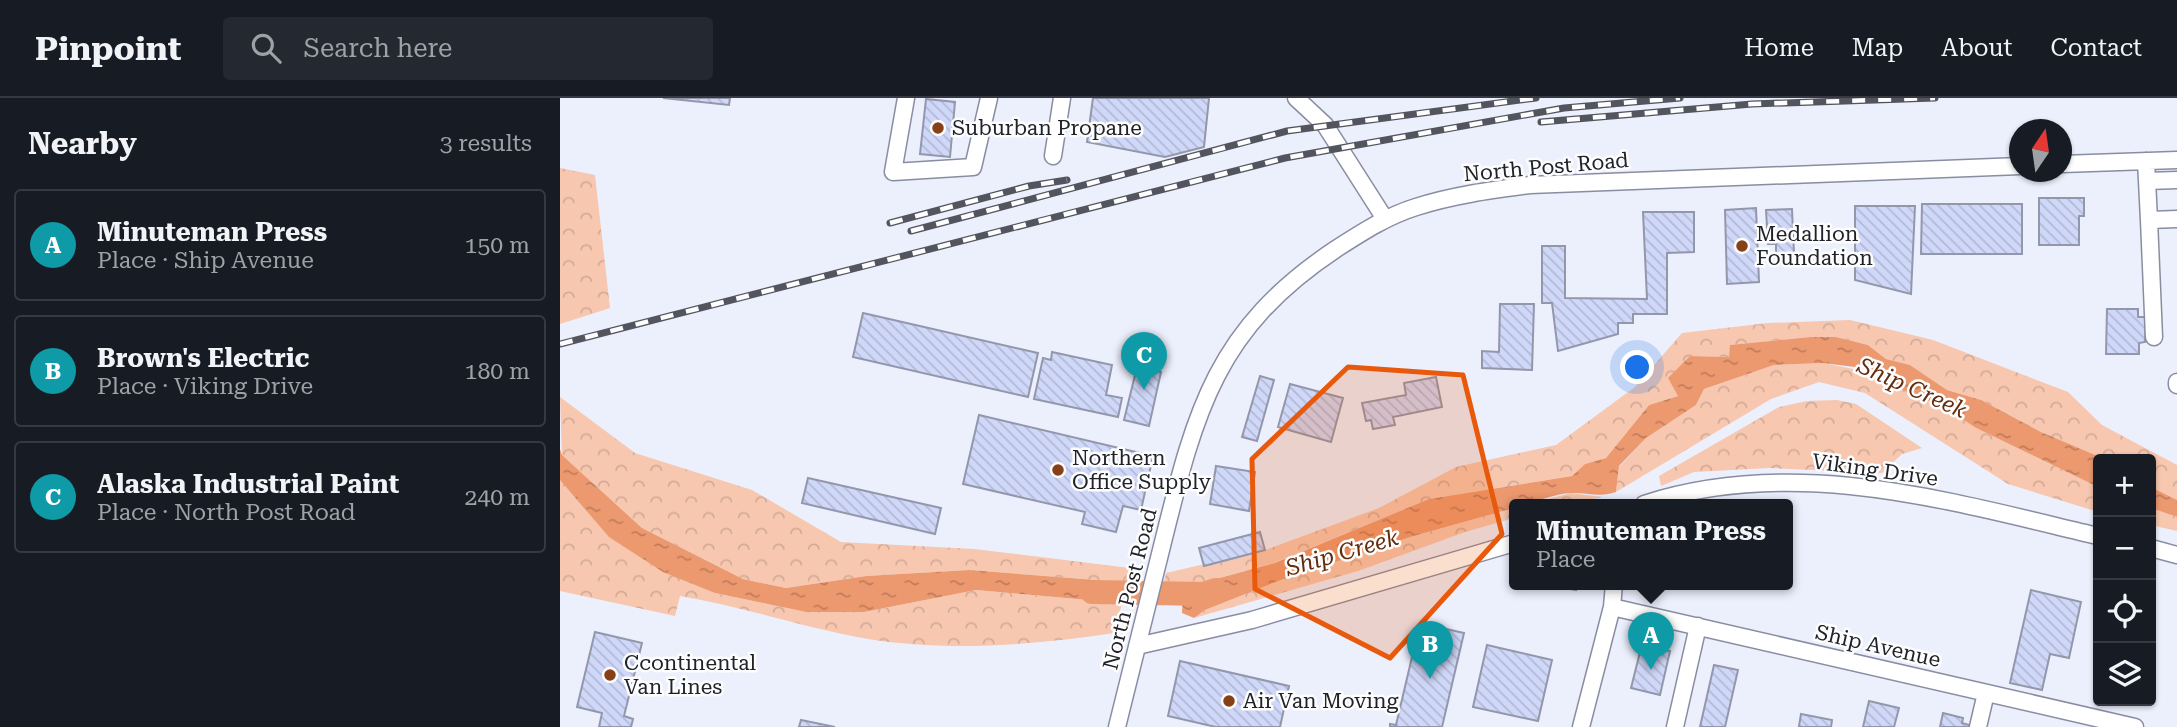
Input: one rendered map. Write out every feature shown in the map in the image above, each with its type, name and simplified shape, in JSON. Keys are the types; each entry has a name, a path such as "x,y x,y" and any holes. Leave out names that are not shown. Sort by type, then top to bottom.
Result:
{"street":[{"path":"906,98 893,172 973,167 989,98"},
{"path":"1053,156 1062,98"},
{"path":"1296,98 1325,125 1385,219"},
{"path":"2072,164 2177,160"},
{"path":"2146,161 2154,337"},
{"name":"North Post Road","path":"1117,727 1197,415 1230,353 1285,287 1318,262 1385,219 1450,197 1530,185 2009,166"},
{"path":"2147,181 2177,180"},
{"path":"2149,220 2177,219"},
{"name":"Viking Drive","path":"1659,499 1718,488 1790,481 1846,484 1894,490 2093,535"},
{"path":"1137,646 1252,620 1509,544"},
{"path":"2156,549 2177,555"},
{"path":"1581,727 1612,607 1613,590"},
{"name":"Ship Avenue","path":"1612,607 2135,727"},
{"path":"1675,727 1698,626"},
{"path":"1978,727 1986,693"}],"highlighted area":[{"path":"1348,367 1463,375 1502,534 1390,658 1255,589 1252,459"}],"green space":[{"path":"560,168 595,175 610,308 560,324"},
{"path":"1850,320 1933,340 2068,392 2102,425 2177,465 2177,500 2156,490 2156,454 2093,455 2041,432 1981,400 1947,390 1910,365 1886,359 1868,345 1836,337 1810,337 1731,345 1729,357 1690,356 1678,396 1649,405 1606,458 1585,464 1572,476 1429,499 1274,563 1190,586 1164,582 1166,573 1265,550 1379,508 1456,467 1556,445 1635,387 1682,333 1768,323"},
{"path":"1823,363 1879,374 1911,395 1941,405 1976,428 2093,485 2093,510 2008,484 1865,393 1819,382 1771,399 1616,492 1619,467 1646,438 1696,405 1704,389 1774,365"},
{"path":"560,397 635,453 752,490 841,542 974,549 1130,568 1126,585 1096,580 969,570 866,576 786,588 743,579 642,528 562,455"},
{"path":"1837,400 1856,404 1922,448 1902,454 1882,473 1769,468 1694,472 1661,486 1659,476 1779,407 1807,401"},
{"path":"560,480 573,494 715,593 806,612 864,612 976,590 1122,603 1114,633 1023,644 960,646 868,639 680,596 675,616 560,591"},
{"path":"1571,493 1602,497 1593,499 1548,499"},
{"path":"1509,509 1509,519 1465,532 1358,571 1194,618 1205,610 1281,580 1410,537"},
{"path":"2156,510 2177,517 2177,531 2156,526"}],"water":[{"path":"1810,337 1836,337 1868,345 1886,359 1910,365 1947,390 1981,400 2041,432 2093,454 2093,485 1976,428 1941,405 1911,395 1879,374 1863,368 1823,363 1774,365 1704,389 1696,405 1646,438 1619,466 1616,492 1604,495 1577,493 1542,499 1509,499 1509,509 1410,537 1281,580 1205,610 1194,618 1182,613 1183,585 1190,586 1275,563 1429,499 1572,476 1585,464 1606,458 1649,405 1678,396 1668,378 1690,356 1729,357 1730,345"},
{"path":"560,449 562,455 642,528 743,579 786,588 866,576 969,570 1096,580 1126,585 1122,603 976,590 864,612 806,612 715,593 663,572 609,537 560,480"},
{"path":"2156,490 2177,500 2177,517 2156,510"}],"building":[{"path":"663,98 730,98 729,105"},
{"path":"1093,98 1209,98 1204,147 1165,157 1087,142"},
{"name":"Suburban Propane","path":"926,99 955,102 950,157 920,154"},
{"path":"2039,198 2084,198 2084,216 2079,216 2079,245 2039,245"},
{"path":"1922,204 2022,204 2022,254 1921,254"},
{"path":"1855,206 1915,206 1911,294 1855,280"},
{"name":"Medallion Foundation","path":"1756,208 1759,282 1727,284 1725,210"},
{"path":"1792,209 1794,254 1776,254 1776,244 1768,244 1766,210"},
{"path":"1643,212 1694,212 1694,252 1667,253 1667,314 1633,314 1633,323 1618,323 1618,334 1558,351 1552,303 1542,303 1542,246 1565,246 1565,298 1647,299"},
{"path":"1500,304 1534,304 1532,370 1482,368 1482,351 1499,352"},
{"path":"2107,309 2138,309 2138,317 2146,317 2145,342 2139,343 2139,354 2106,354"},
{"path":"863,313 1038,353 1028,397 853,357"},
{"path":"1052,352 1112,365 1106,395 1122,398 1118,417 1034,399 1043,358 1051,360"},
{"path":"1137,367 1161,372 1149,426 1124,420"},
{"path":"1260,376 1274,380 1257,441 1242,437"},
{"path":"1436,377 1442,407 1393,417 1395,425 1373,429 1371,420 1366,421 1362,403 1406,395 1404,383"},
{"path":"1290,384 1343,398 1331,442 1278,427"},
{"name":"Northern Office Supply","path":"979,415 1153,456 1141,510 1123,506 1116,532 1082,524 1085,512 963,484"},
{"path":"1216,466 1255,472 1249,511 1210,504"},
{"path":"808,478 941,508 935,534 802,503"},
{"path":"1260,532 1265,550 1204,566 1199,548"},
{"path":"2031,590 2081,602 2069,658 2050,654 2042,690 2010,683"},
{"path":"1420,623 1464,633 1442,727 1390,727 1390,724 1396,725"},
{"name":"Ccontinental Van Lines","path":"595,632 642,643 624,716 633,719 631,727 599,727 602,713 577,707"},
{"path":"1642,644 1670,651 1660,695 1631,688"},
{"path":"1487,645 1552,660 1538,721 1473,707"},
{"name":"Air Van Moving","path":"1180,661 1289,686 1280,727 1216,727 1168,716"},
{"path":"1714,665 1738,670 1725,727 1700,727"},
{"path":"1869,701 1899,708 1894,727 1863,727"},
{"path":"1943,713 1963,718 1962,723 1976,727 1940,727"},
{"path":"1801,714 1832,720 1831,727 1799,726"},
{"path":"801,720 835,727 799,727"}],"waterway":[{"name":"Ship Creek","path":"1092,592 1204,594 1216,590"}],"railway":[{"path":"911,231 1287,131 1536,98"},
{"path":"560,344 1285,158 1564,108 1680,98"},
{"path":"1541,122 1752,104 1935,98"},
{"path":"890,223 1029,186 1067,180"}],"place":[{"name":"Suburban Propane","path":"938,128"},
{"name":"Medallion Foundation","path":"1742,246"},
{"name":"Alaska Industrial Paint","path":"1144,390"},
{"name":"Northern Office Supply","path":"1058,470"},
{"name":"Minuteman Press","path":"1651,670"},
{"name":"Ccontinental Van Lines","path":"610,675"},
{"name":"Brown's Electric","path":"1430,679"},
{"name":"Air Van Moving","path":"1229,701"}]}
